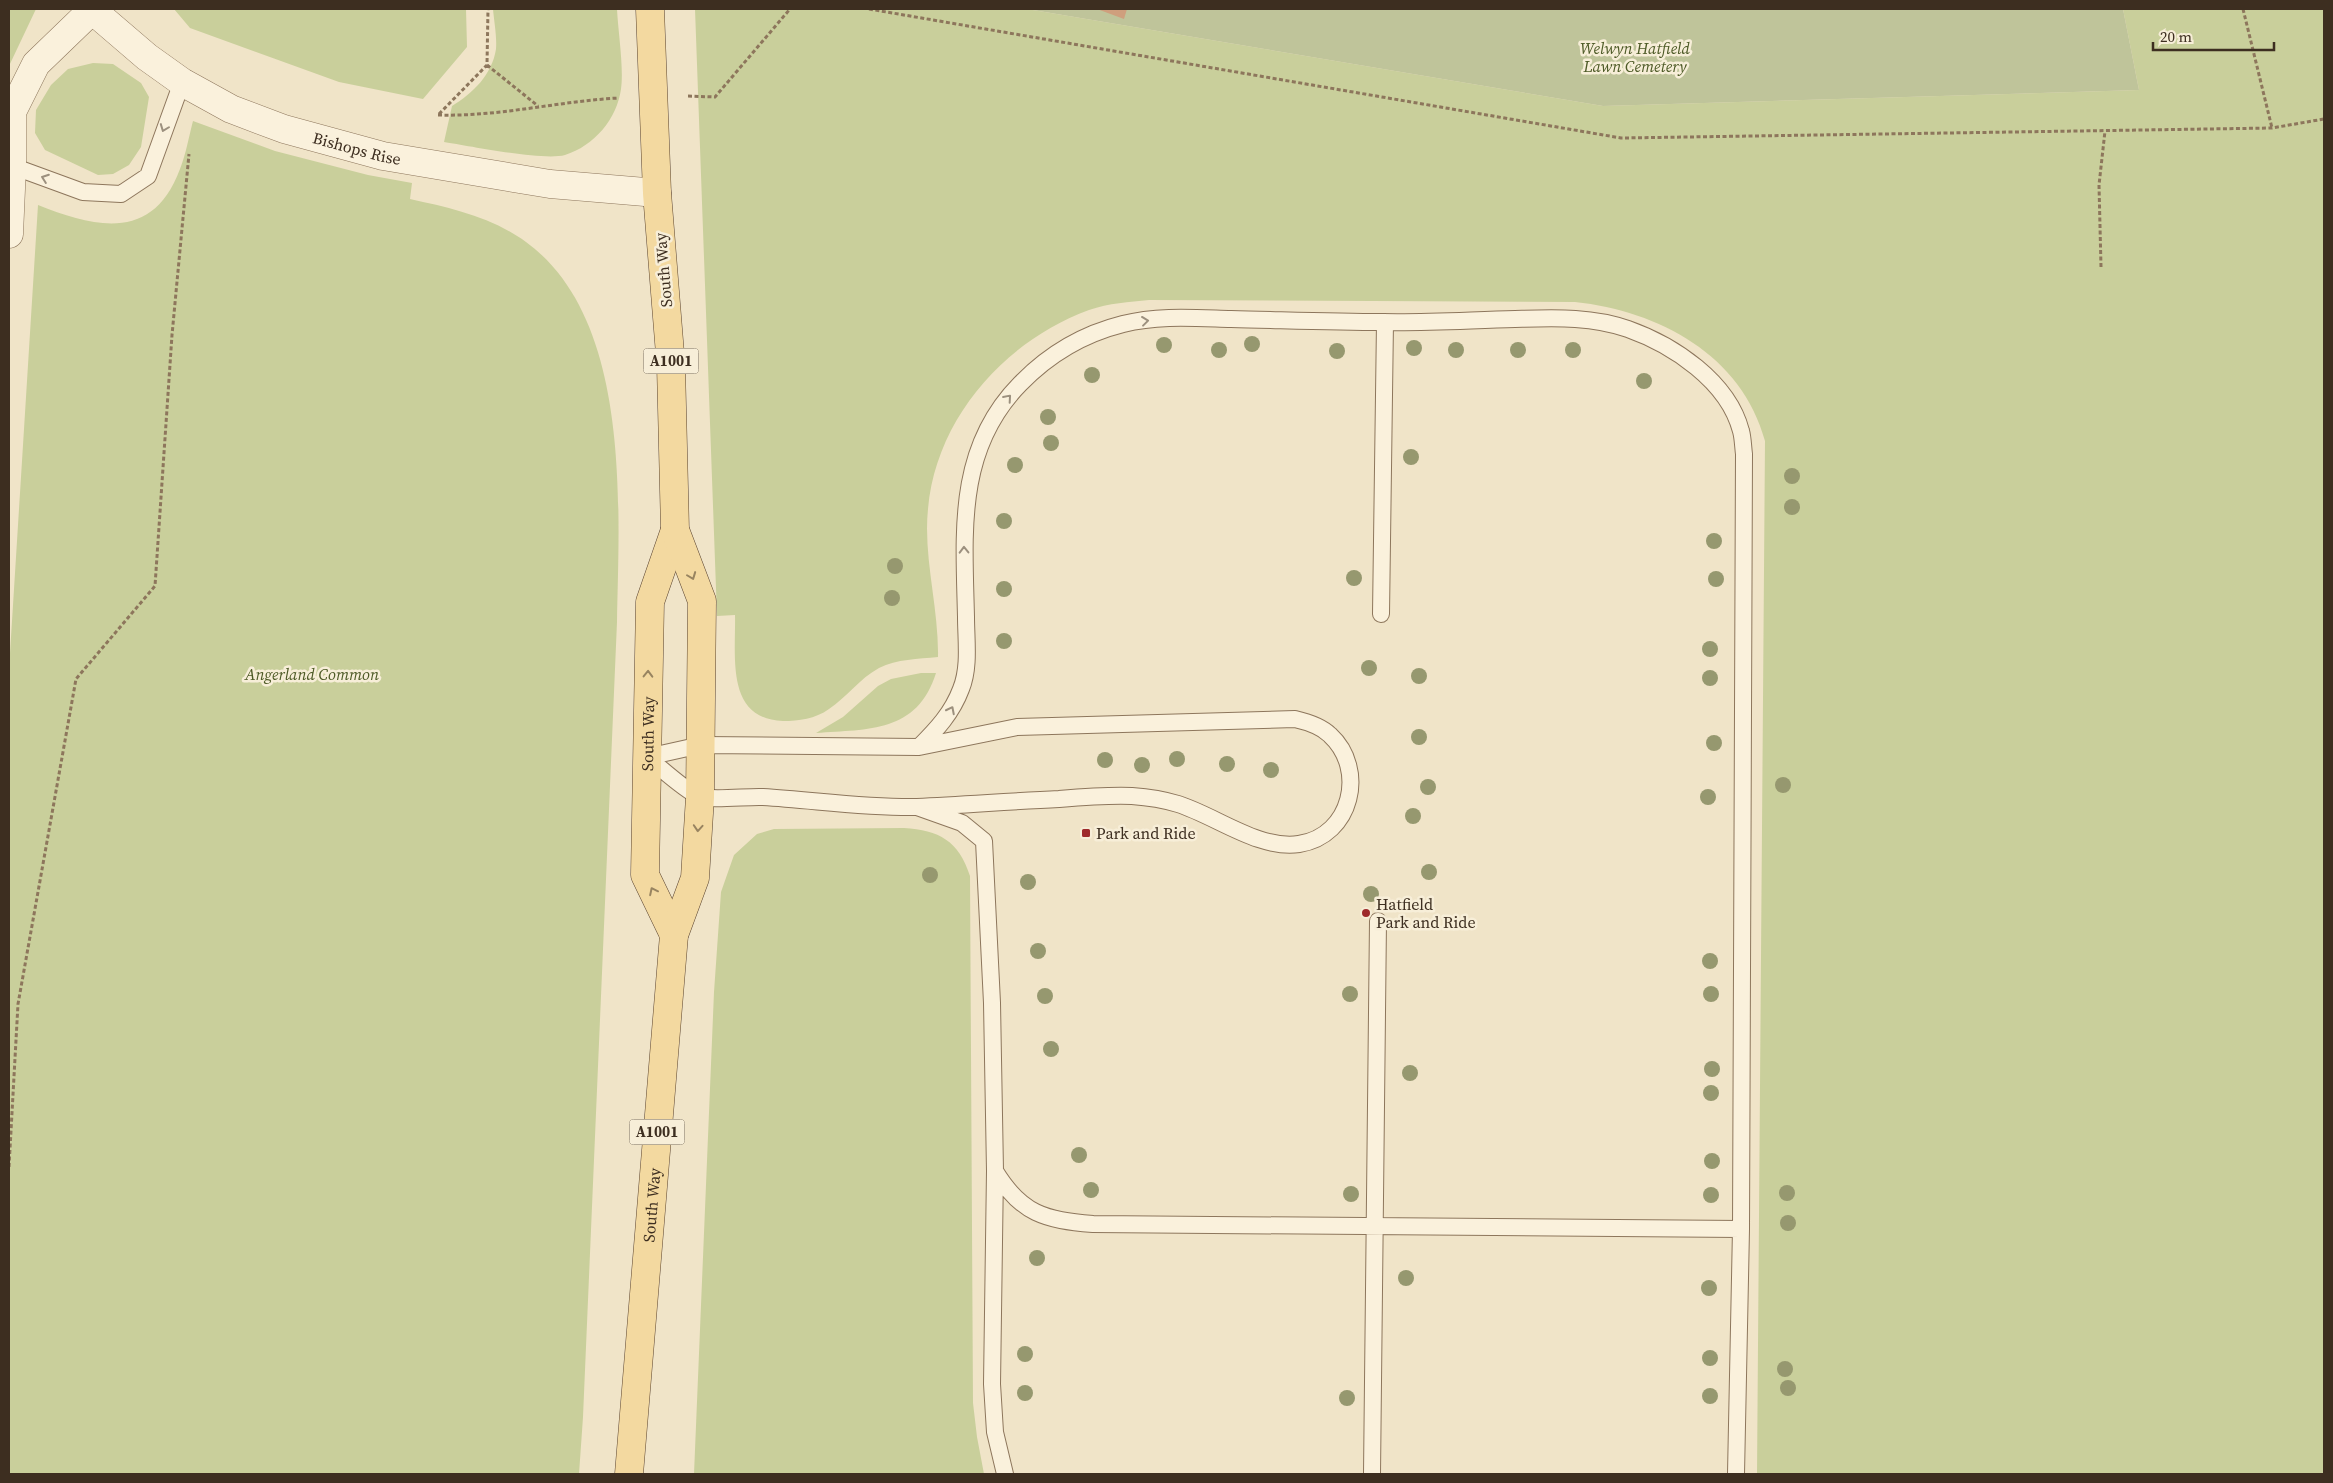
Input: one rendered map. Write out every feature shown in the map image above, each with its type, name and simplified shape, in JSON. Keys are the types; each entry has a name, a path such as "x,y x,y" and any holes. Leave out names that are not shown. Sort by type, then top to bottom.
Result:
{"main road":[{"name":"South Way","path":"650,9 657,193 671,366 674,530 650,602 645,875 674,935"},
{"name":"South Way","path":"628,1474 674,935 695,878 700,797 702,601 674,530"}],"street":[{"name":"Bishops Rise","path":"9,234 12,112 36,64 92,10 147,57 182,82 231,109 284,129 383,156 550,184 657,193"}],"lane":[{"path":"12,166 83,192 121,194 148,176 182,82"},
{"path":"920,747 946,719 962,687 967,650 964,535 968,483 980,443 999,408 1021,383 1056,353 1090,334 1126,323 1169,318 1385,322 1576,318 1625,328 1650,338 1696,367 1718,390 1734,414 1742,432 1744,454 1740,1228 1736,1474"},
{"path":"1380,614 1385,322"},
{"path":"1295,719 1313,724 1329,733 1341,747 1349,764 1352,782 1349,799 1342,815 1332,828 1317,839 1301,844 1284,845 1267,842 1178,804 1132,796 917,806 873,806 761,797 700,797 647,758 701,745 920,747 1017,727 1295,719"},
{"path":"917,806 962,823 984,841 992,1003 995,1171 992,1384 995,1432 1005,1474"},
{"path":"1372,1474 1378,921"},
{"path":"995,1171 1007,1191 1024,1207 1044,1216 1071,1222 1740,1228"}],"path":[{"path":"488,9 487,65 438,115 464,116 583,100 617,98"},
{"path":"715,96 790,9"},
{"path":"868,9 1621,138 2272,128 2324,119"},
{"path":"2243,9 2272,128"},
{"path":"487,65 538,106"},
{"path":"2101,267 2099,185 2105,131"},
{"path":"9,1167 18,1004 76,679 155,586 172,335 190,147 161,136"}],"green space":[{"path":"9,9 36,9 9,66"},
{"path":"174,9 466,9 467,47 423,99 339,82 190,28"},
{"path":"493,9 617,9 622,71 619,100 615,111 602,130 576,151 565,155 540,156 444,142 452,106 474,89 486,75 494,58 496,34"},
{"path":"695,9 1027,9 1603,106 2139,90 2123,9 2324,9 2324,1474 1757,1474 1765,441 1754,411 1737,384 1717,362 1693,343 1666,327 1637,315 1575,302 1149,300 1112,304 1089,310 1058,324 1030,341 1003,363 980,387 960,414 945,444 934,476 927,527 929,564 938,639 938,657 900,661 879,668 865,677 835,704 813,717 783,721 764,718 751,709 743,697 735,666 735,615 717,616"},
{"name":"Welwyn Hatfield Lawn Cemetery","path":"1027,9 2123,9 2139,90 1603,106"},
{"path":"93,63 113,64 141,83 149,97 141,147 129,165 113,174 98,175 45,150 35,133 36,110 51,85 68,69"},
{"name":"Angerland Common","path":"193,121 275,151 368,175 412,183 410,199 471,214 513,233 526,242 560,276 585,318 602,366 612,418 617,472 618,576 583,1417 579,1474 9,1474 9,669 38,205 81,219 101,223 121,223 138,219 155,209 169,192 180,169"},
{"path":"921,673 936,673 928,693 917,707 904,717 889,724 872,728 816,733 843,717 878,686 891,679"},
{"path":"904,828 928,831 946,840 960,854 970,876 973,1403 984,1474 694,1474 714,992 721,892 734,855 757,834 774,829"}],"building":[{"path":"1097,9 1127,9 1124,19"}],"place":[{"name":"Park and Ride","path":"1086,833"},
{"name":"Hatfield Park and Ride","path":"1366,913"}]}
